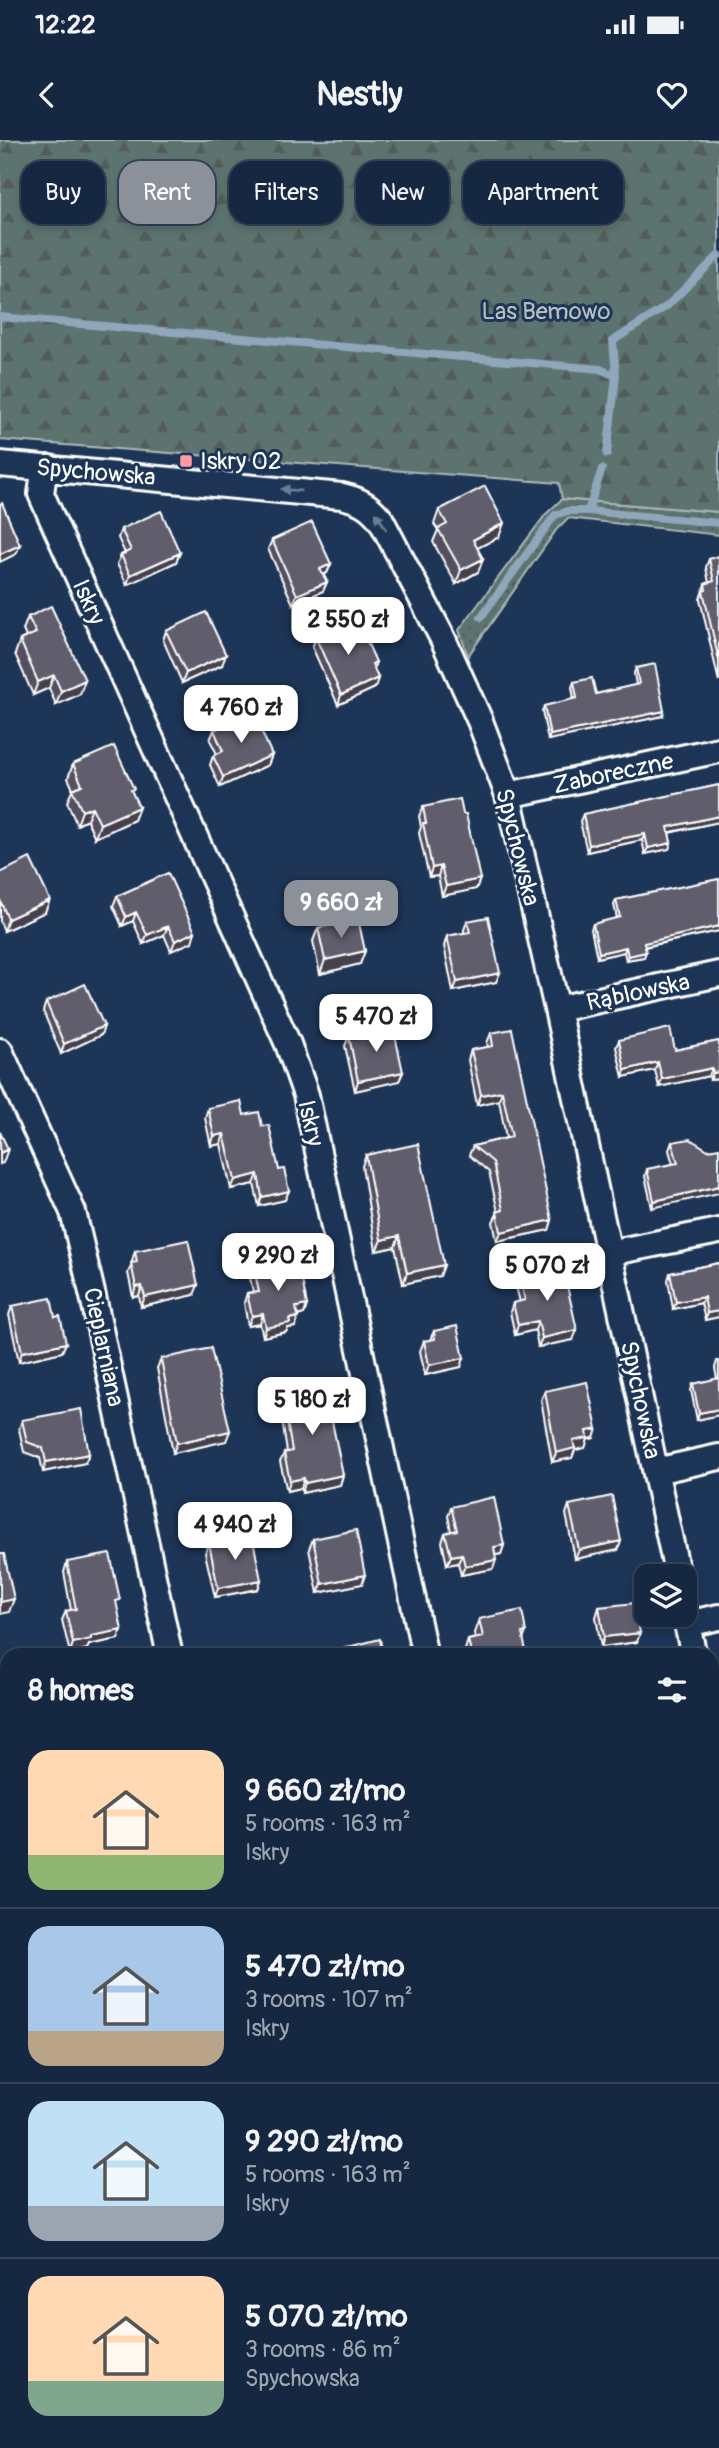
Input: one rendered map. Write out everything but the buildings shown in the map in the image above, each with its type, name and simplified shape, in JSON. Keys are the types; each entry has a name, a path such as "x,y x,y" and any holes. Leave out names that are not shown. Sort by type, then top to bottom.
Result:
{"street":[{"name":"Spychowska","path":"0,464 312,492 358,499 381,520 443,639 480,721 508,795 558,1009 675,1564"},
{"name":"Iskry","path":"50,468 43,479 41,494 288,1044 306,1096 423,1648"},
{"name":"Zaboreczne","path":"508,795 719,750"},
{"name":"Rąblowska","path":"558,1009 719,974"},
{"name":"Cieplarniana","path":"0,1051 73,1212 168,1648"},
{"path":"610,1253 719,1231"},
{"path":"656,1471 719,1457"},
{"path":"697,1617 719,1617"},
{"path":"688,1627 692,1648"}],"green space":[{"name":"Las Bemowo","path":"0,140 719,140 719,512 562,499 559,483 0,440"},
{"path":"562,499 719,512 719,535 568,518 557,529 468,656 459,630 546,514"}],"waterway":[{"path":"607,454 616,376 613,341 667,306 719,255"},
{"path":"0,317 600,369 616,376"},
{"path":"588,511 602,469"},
{"path":"481,617 555,515 567,511 588,511 719,523"}],"place":[{"name":"Iskry 02","path":"186,461"}]}
